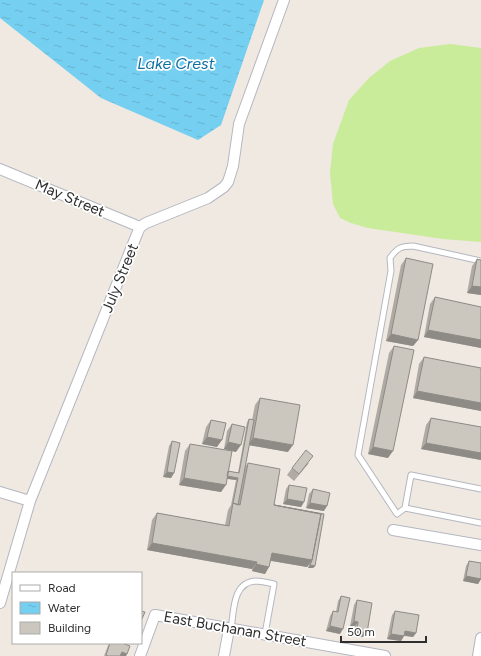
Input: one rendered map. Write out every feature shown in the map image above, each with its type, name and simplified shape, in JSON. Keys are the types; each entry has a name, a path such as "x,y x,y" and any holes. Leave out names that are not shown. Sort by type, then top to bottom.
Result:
{"street":[{"name":"July Street","path":"0,603 30,501 140,227 154,219 208,198 224,187 228,182 233,166 237,130 284,0"},
{"name":"May Street","path":"0,169 140,227"},
{"path":"0,492 30,501"},
{"path":"393,530 481,546"},
{"name":"East Buchanan Street","path":"140,656 155,615 265,634 350,653 385,656"},
{"path":"224,656 230,629"},
{"path":"478,656 481,638"}],"lane":[{"path":"481,261 413,246 403,246 396,250 390,258 391,271 358,455 397,514 405,508 412,475 481,489"},
{"path":"405,508 481,523"},
{"path":"230,629 238,592 244,585 250,582 260,581 274,584 265,634"}],"green space":[{"path":"450,44 481,48 481,242 443,239 368,228 340,218 333,204 330,173 333,144 349,100 369,78 390,61 419,48"}],"water":[{"name":"Lake Crest","path":"0,0 264,0 221,125 198,140 101,98 0,18"}],"building":[{"path":"406,258 433,264 418,340 391,334"},
{"path":"477,259 481,260 481,287 472,286"},
{"path":"435,297 481,307 481,340 428,330"},
{"path":"394,346 414,350 393,451 373,447"},
{"path":"424,357 481,368 481,403 417,391"},
{"path":"260,398 300,405 293,445 253,438"},
{"path":"431,418 481,427 481,453 426,443"},
{"path":"249,419 254,420 238,505 233,503 238,478 227,476 228,471 239,473"},
{"path":"211,420 226,423 222,440 207,437"},
{"path":"232,424 245,427 241,445 228,442"},
{"path":"172,441 180,443 174,473 167,472"},
{"path":"190,444 232,451 226,485 184,478"},
{"path":"306,450 313,456 299,474 292,468"},
{"path":"248,463 280,469 274,505 321,514 312,560 272,553 269,567 256,564 257,562 152,543 157,513 229,526 233,503 240,505"},
{"path":"289,485 307,488 304,502 287,499"},
{"path":"313,489 330,493 327,506 310,503"},
{"path":"274,505 324,514 315,566 310,565 321,514"},
{"path":"469,561 481,563 481,579 466,576"},
{"path":"341,596 350,598 343,629 330,626 333,611 338,612"},
{"path":"357,600 372,603 367,633 357,631 358,622 354,621"},
{"path":"142,611 145,612 142,619"},
{"path":"395,611 419,615 416,633 405,631 404,636 391,634"},
{"path":"110,644 125,644 130,646 127,654 122,652 120,656 106,655"}]}
